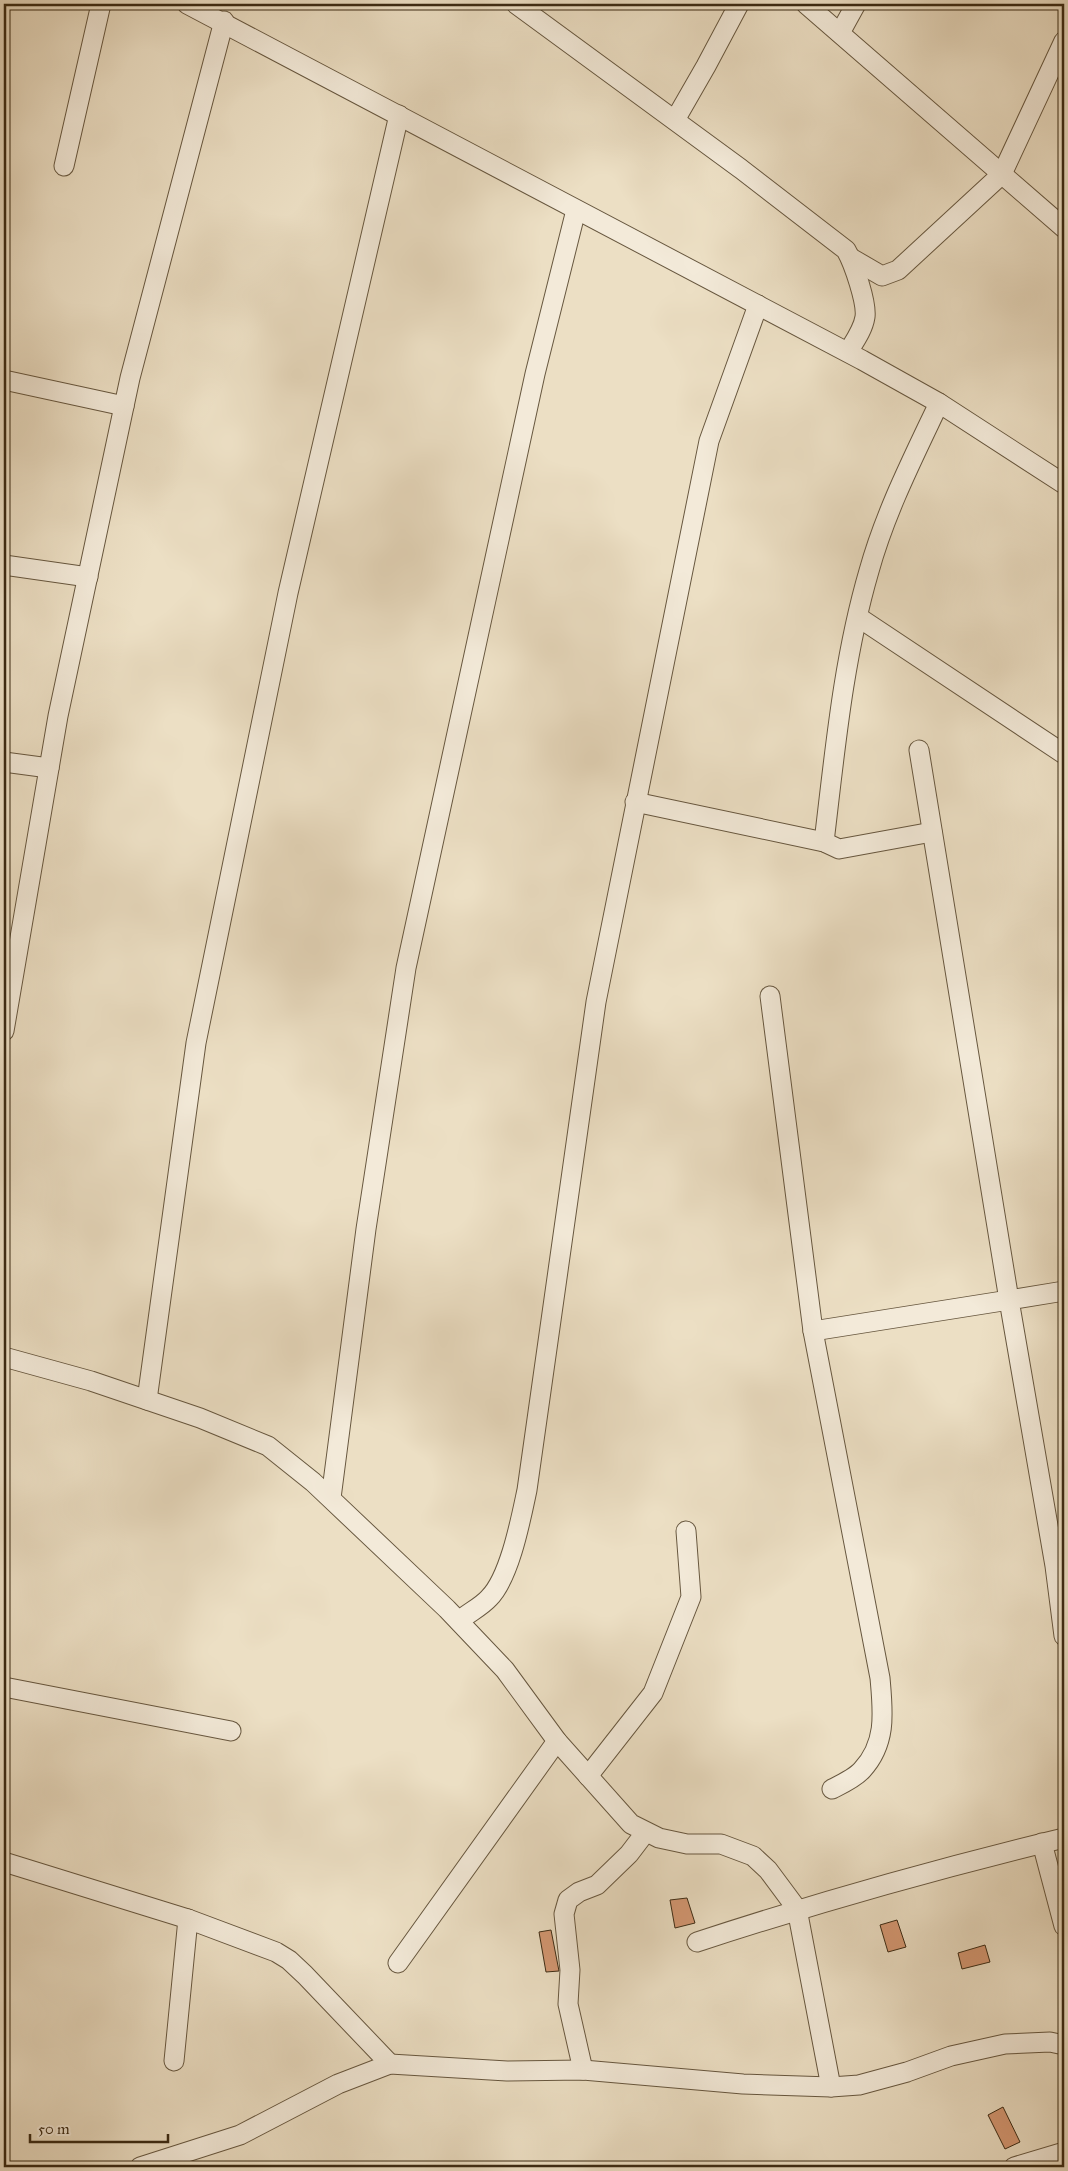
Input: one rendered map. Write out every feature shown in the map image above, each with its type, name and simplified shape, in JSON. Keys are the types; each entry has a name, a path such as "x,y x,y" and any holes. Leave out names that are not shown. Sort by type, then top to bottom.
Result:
{"street":[{"path":"64,166 102,4"},
{"path":"187,4 224,21 576,210 848,352 939,403 1062,479"},
{"path":"516,4 675,120 846,250 851,258 865,308 865,317 848,352"},
{"path":"675,120 738,4"},
{"path":"806,4 1064,228"},
{"path":"840,33 856,4"},
{"path":"4,1031 10,953 124,406 224,21"},
{"path":"851,258 882,276 898,270 1002,174 1064,41"},
{"path":"147,1400 196,1043 288,593 398,115"},
{"path":"331,1498 366,1229 406,968 535,374 576,210"},
{"path":"458,1621 490,1597 504,1571 518,1535 527,1490 596,1002 635,802 709,440 758,306"},
{"path":"4,380 124,406"},
{"path":"824,842 844,676 869,571 895,497 939,403"},
{"path":"4,565 88,577"},
{"path":"858,617 1064,754"},
{"path":"919,750 1009,1300 1055,1566 1064,1636"},
{"path":"4,762 49,768"},
{"path":"635,802 824,842 840,849 932,832"},
{"path":"770,996 813,1331 880,1678 884,1717 878,1748 861,1771 832,1789"},
{"path":"813,1331 1064,1291"},
{"path":"4,1358 91,1381 200,1418 268,1446 331,1498 458,1621 505,1670 557,1741 632,1824 645,1833 687,1844 721,1844 752,1856 768,1870 797,1909 831,2087"},
{"path":"588,1776 653,1693 692,1597 686,1531"},
{"path":"4,1686 230,1731"},
{"path":"398,1963 557,1741"},
{"path":"583,2070 568,2004 570,1970 564,1914 568,1900 579,1892 597,1885 629,1854 645,1833"},
{"path":"697,1942 797,1909 923,1873 1064,1838"},
{"path":"1042,1843 1064,1926"},
{"path":"4,1862 188,1919 276,1952 289,1960 390,2064"},
{"path":"174,2061 188,1919"},
{"path":"140,2167 240,2135 338,2084 390,2064 507,2071 583,2070 733,2083 831,2087 859,2085 907,2072 951,2056 1005,2044 1050,2042 1064,2045"},
{"path":"1014,2167 1064,2152"}],"building":[{"path":"687,1898 695,1923 675,1928 670,1900"},
{"path":"897,1920 906,1947 888,1952 880,1925"},
{"path":"551,1930 559,1971 546,1972 539,1932"},
{"path":"985,1945 990,1962 962,1969 958,1953"},
{"path":"1003,2107 1020,2142 1005,2149 988,2115"}]}
